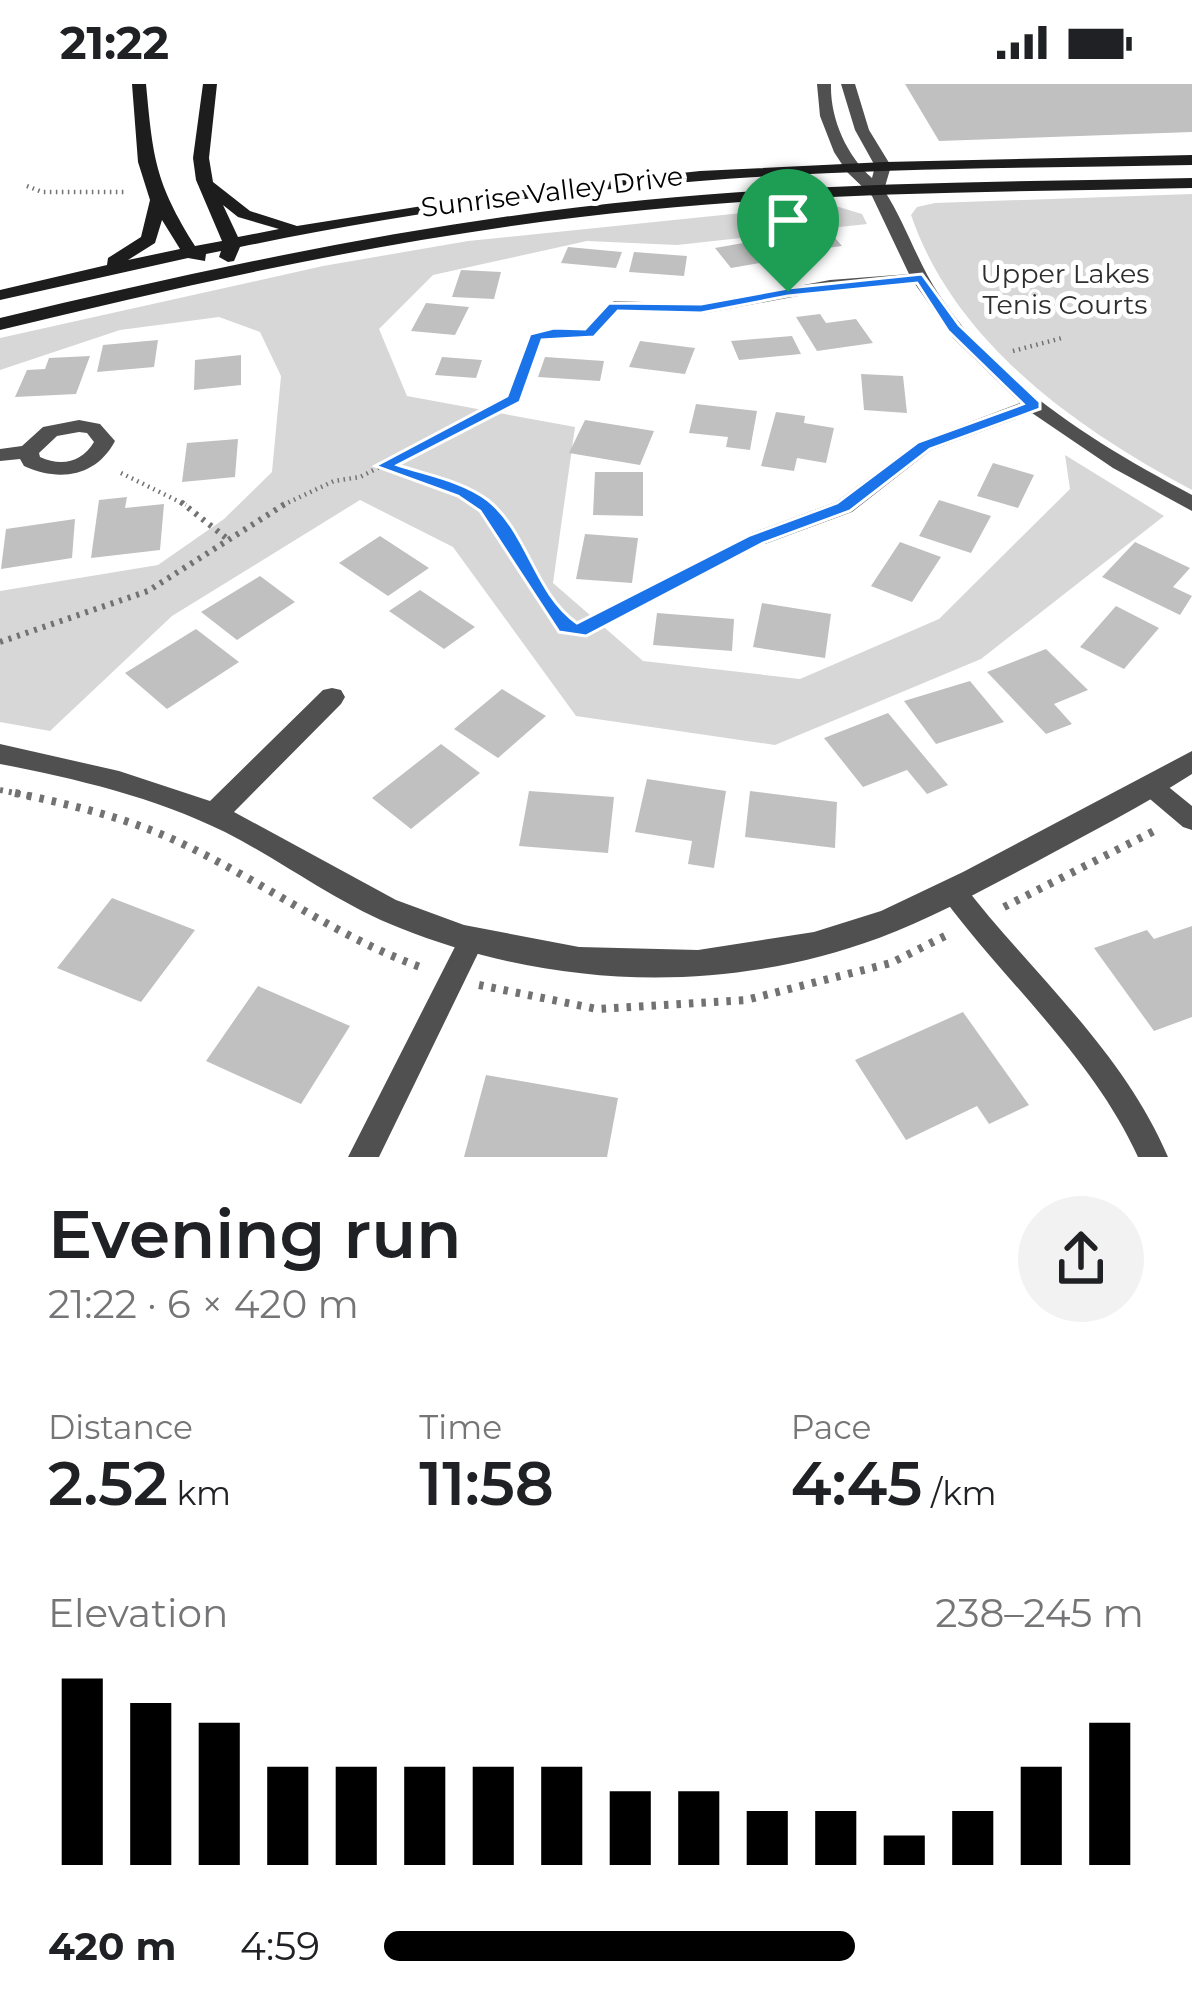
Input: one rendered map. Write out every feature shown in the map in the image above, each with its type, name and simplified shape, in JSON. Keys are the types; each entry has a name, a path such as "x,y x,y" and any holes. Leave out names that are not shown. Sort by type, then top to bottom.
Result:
{"main road":[{"path":"140,84 146,162 158,200 190,252 223,271 232,244 204,180 201,158 209,84"},
{"name":"Sunrise Valley Drive","path":"0,295 325,226 592,186 883,166 1192,160"},
{"path":"204,180 231,205 258,220 325,226"},
{"name":"Sunrise Valley Drive","path":"0,323 223,271 407,237 623,208 876,190 1192,184"},
{"path":"82,275 140,248 153,227 158,200"}],"street":[{"path":"824,84 825,106 851,168 876,190 954,328 1034,405 1084,441 1192,505"},
{"path":"848,84 862,130 883,166 876,190"},
{"path":"614,306 701,309 830,285 922,278"},
{"path":"757,539 844,507 924,446 1034,405"},
{"path":"0,455 28,452"},
{"path":"213,814 332,698"},
{"path":"0,754 110,778 213,814 406,917 471,940 550,958 615,963 722,961 798,949 869,928 953,891 1152,787 1192,761"}],"lane":[{"path":"1152,787 1188,817"},
{"path":"953,891 1113,1082 1141,1125 1154,1157"},
{"path":"363,1157 471,940"}],"path":[{"path":"27,186 42,192 126,191"},
{"path":"0,642 148,591 298,496 383,466 514,399 536,337 554,332 589,333 614,306"},
{"path":"1017,368 1004,353 1062,338"},
{"path":"383,466 464,492 486,507 539,593 566,627 579,631 757,539"},
{"path":"121,473 184,504 230,541"},
{"path":"0,790 127,822 200,852 340,936 454,978 597,1009 746,1000 891,963 1188,817"}],"green space":[{"name":"Upper Lakes Tenis Courts","path":"1192,194 1192,490 1106,439 1025,378 957,303 911,215 917,207 935,203"},
{"path":"829,204 862,214 867,224 677,245 587,241 433,275 379,329 407,396 575,427 553,583 643,661 800,679 939,619 1070,489 1065,455 1164,516 981,659 775,745 576,716 453,547 360,500 172,616 50,731 0,722 0,591 158,565 224,519 272,472 281,376 260,332 219,317 120,330 0,370 0,338 323,266 468,241"}],"building":[{"path":"905,84 1192,84 1192,132 939,141"},
{"path":"830,232 842,246 789,253 778,239"},
{"path":"760,240 777,260 731,268 715,248"},
{"path":"568,247 622,252 616,268 561,263"},
{"path":"634,252 687,256 684,276 629,272"},
{"path":"461,270 501,272 494,299 452,297"},
{"path":"426,303 469,307 455,335 411,331"},
{"path":"820,314 826,323 856,319 873,343 817,351 796,317"},
{"path":"792,336 801,354 739,360 731,341"},
{"path":"158,340 154,367 97,372 103,345"},
{"path":"640,341 695,348 685,374 629,367"},
{"path":"241,355 241,385 194,390 195,360"},
{"path":"90,356 76,394 15,397 27,370 45,369 49,358"},
{"path":"442,357 482,360 476,378 435,375"},
{"path":"545,357 604,361 600,381 538,377"},
{"path":"861,374 903,376 907,413 864,410"},
{"path":"696,404 757,411 750,450 726,447 728,437 689,433"},
{"path":"776,412 805,416 804,423 834,428 826,463 797,458 794,471 761,466"},
{"path":"585,420 654,431 640,465 569,453"},
{"path":"238,439 235,477 182,482 187,443"},
{"path":"993,463 1034,475 1018,508 977,496"},
{"path":"595,472 643,472 643,516 593,515"},
{"path":"127,497 125,508 164,504 160,550 91,558 99,500"},
{"path":"939,500 991,516 971,553 919,536"},
{"path":"75,519 72,558 1,569 6,529"},
{"path":"585,534 638,538 632,583 576,579"},
{"path":"380,536 429,568 388,596 339,563"},
{"path":"900,542 941,557 912,602 871,586"},
{"path":"1135,542 1190,568 1173,587 1192,596 1180,615 1102,577"},
{"path":"260,576 295,602 237,640 201,612"},
{"path":"420,590 475,627 444,649 389,611"},
{"path":"762,603 831,614 825,658 753,647"},
{"path":"1116,606 1159,628 1124,669 1080,647"},
{"path":"657,613 734,619 732,651 653,645"},
{"path":"196,629 239,662 167,709 125,673"},
{"path":"1046,649 1088,690 1054,704 1072,724 1046,734 987,672"},
{"path":"970,681 1004,722 936,744 904,701"},
{"path":"502,689 546,716 498,758 454,729"},
{"path":"888,713 948,785 927,794 907,770 863,787 824,738"},
{"path":"441,744 480,773 411,829 372,798"},
{"path":"647,779 726,791 714,868 688,864 692,841 635,832"},
{"path":"529,791 614,797 608,853 519,846"},
{"path":"750,791 837,802 835,848 745,837"},
{"path":"112,898 195,930 141,1002 57,968"},
{"path":"1192,926 1192,1017 1154,1031 1094,948 1147,930 1154,939"},
{"path":"258,986 350,1026 301,1104 206,1061"},
{"path":"963,1012 1029,1105 989,1124 977,1106 906,1140 855,1060"},
{"path":"486,1075 618,1098 607,1157 464,1157"}],"route":[{"path":"922,278 954,328 1034,405 959,429 924,446 844,507 757,539 579,631 566,627 539,593 486,507 464,492 383,466 514,399 536,337 554,332 589,333 614,306 701,309 788,292 922,278"}]}
